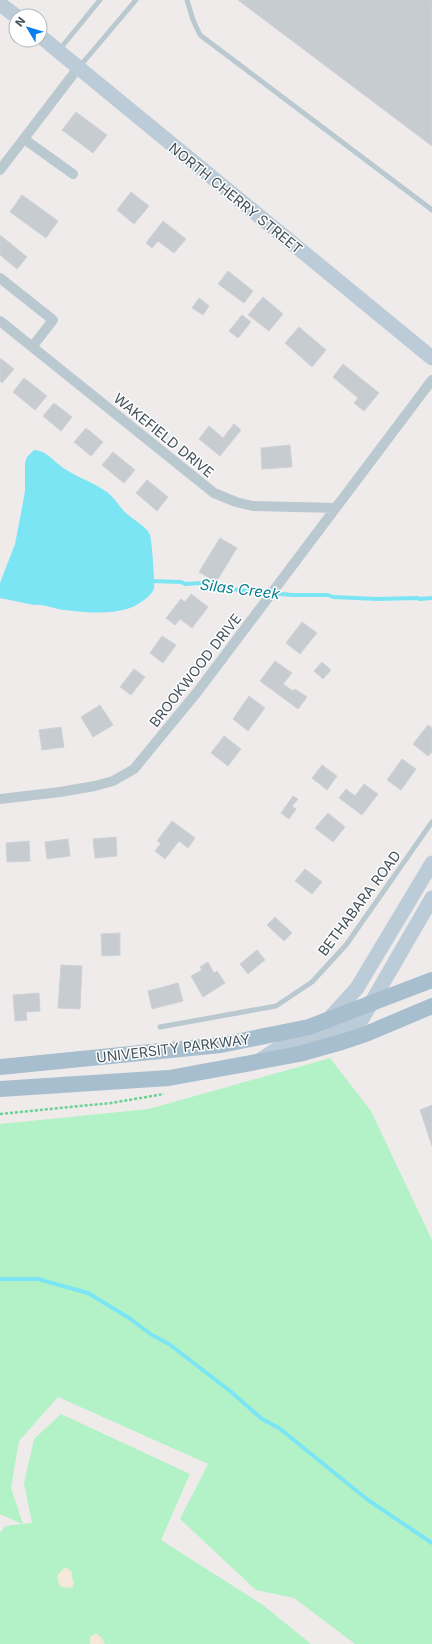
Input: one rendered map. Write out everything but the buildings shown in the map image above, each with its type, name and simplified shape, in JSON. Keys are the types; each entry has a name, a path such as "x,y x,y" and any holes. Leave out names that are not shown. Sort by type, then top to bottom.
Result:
{"main road":[{"name":"NORTH CHERRY STREET","path":"48,43 432,358"},
{"path":"328,1020 357,988 432,863"},
{"path":"256,1062 280,1048 353,1025 362,1019 432,898"},
{"name":"UNIVERSITY PARKWAY","path":"0,1067 221,1045 309,1027 432,980"},
{"name":"UNIVERSITY PARKWAY","path":"0,1089 169,1078 299,1054 366,1034 432,1006"}],"street":[{"path":"0,170 78,68"},
{"path":"24,139 73,174"},
{"path":"0,278 53,320 32,347"},
{"name":"WAKEFIELD DRIVE","path":"0,321 214,492 236,502 253,506 336,508"},
{"name":"BROOKWOOD DRIVE","path":"0,799 95,786 113,781 134,769 198,691 432,380"}],"lane":[{"path":"58,51 100,0"},
{"path":"78,68 136,0"},
{"path":"187,0 193,20 200,35 432,210"},
{"name":"BETHABARA ROAD","path":"160,1027 276,1006 312,982 346,945 432,822"}],"green space":[{"path":"330,1058 371,1111 432,1240 432,1644 355,1644 294,1598 256,1590 180,1519 208,1464 58,1397 19,1441 11,1488 23,1524 32,1523 24,1483 34,1439 61,1414 190,1474 161,1540 263,1605 311,1644 0,1644 0,1533 5,1526 22,1524 0,1514 0,1124 149,1109"}],"sand":[{"path":"64,1568 67,1568 72,1572 74,1583 72,1588 61,1587 58,1582 57,1576"},
{"path":"96,1633 101,1637 105,1644 90,1644 90,1637"}],"water":[{"path":"34,450 46,454 67,471 107,492 113,497 124,512 143,526 148,532 152,545 154,571 154,589 149,596 131,608 111,612 58,609 0,598 0,583 15,544 21,513 25,491 25,463 27,457"}],"waterway":[{"name":"Silas Creek","path":"150,581 181,582 185,584 201,583 238,590 292,595 328,595 333,597 378,599 432,598"},
{"path":"0,1279 38,1279 88,1293 129,1318 152,1335 169,1344 230,1391 262,1419 279,1428 368,1500 432,1543"}]}
